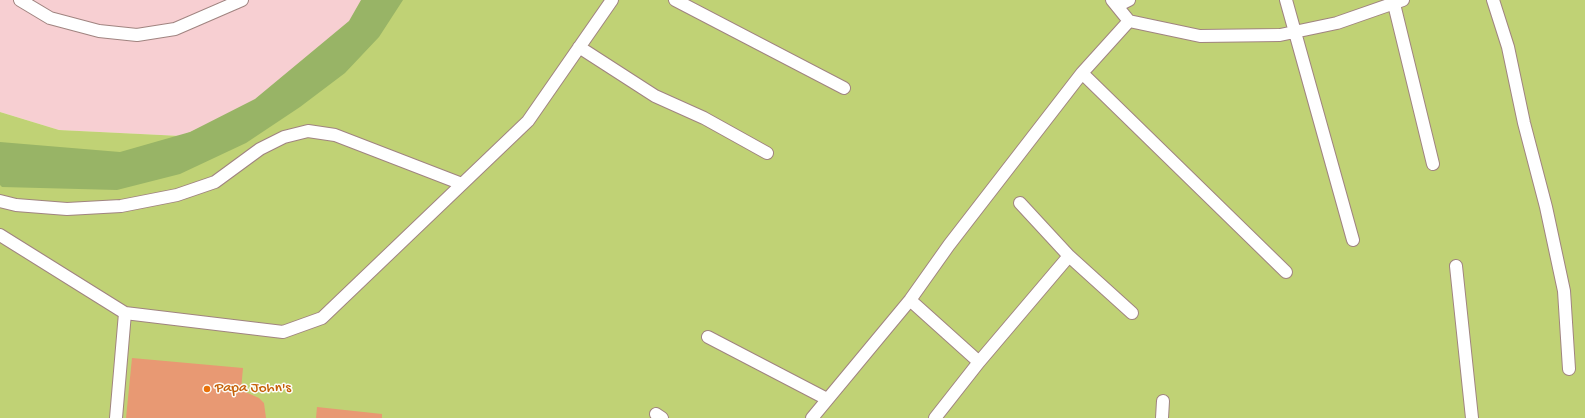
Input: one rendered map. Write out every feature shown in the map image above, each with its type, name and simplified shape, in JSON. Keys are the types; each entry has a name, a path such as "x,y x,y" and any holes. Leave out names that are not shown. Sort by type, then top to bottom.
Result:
{"lane":[{"path":"20,0 50,18 99,31 137,36 175,29 242,0"},
{"path":"0,235 124,313 283,332 322,318 528,121 612,0"},
{"path":"675,0 844,88"},
{"path":"1129,0 1115,3 1129,21 1200,36 1280,35 1337,23 1398,2 1433,164"},
{"path":"1286,0 1353,240"},
{"path":"1494,0 1508,48 1524,123 1546,207 1564,290 1569,369"},
{"path":"812,418 910,300 949,246 1082,73 1129,21"},
{"path":"579,47 655,96 704,118 767,153"},
{"path":"1082,73 1286,272"},
{"path":"0,201 16,205 67,209 121,206 177,195 215,182 260,149 284,137 308,130 335,135 462,184"},
{"path":"1020,203 1068,256 1132,314"},
{"path":"935,418 979,362 1068,256"},
{"path":"1456,266 1472,418"},
{"path":"910,300 979,362"},
{"path":"116,418 124,313"},
{"path":"708,337 827,399"},
{"path":"1162,418 1163,401"}],"shaded area":[{"path":"0,0 373,0 274,96 181,136 59,130 0,112"}],"green space":[{"path":"361,0 403,0 379,37 345,73 300,107 246,143 180,174 117,190 2,187 0,185 0,142 120,152 190,132 255,99 349,21"},
{"path":"372,0 1585,0 1585,418 0,418 0,112 59,130 181,136 274,96"}],"building":[{"path":"132,358 243,368 241,390 259,398 264,403 266,418 126,418"},
{"path":"317,407 382,414 382,418 316,418"}],"place":[{"name":"Papa John's","path":"207,389"}]}
